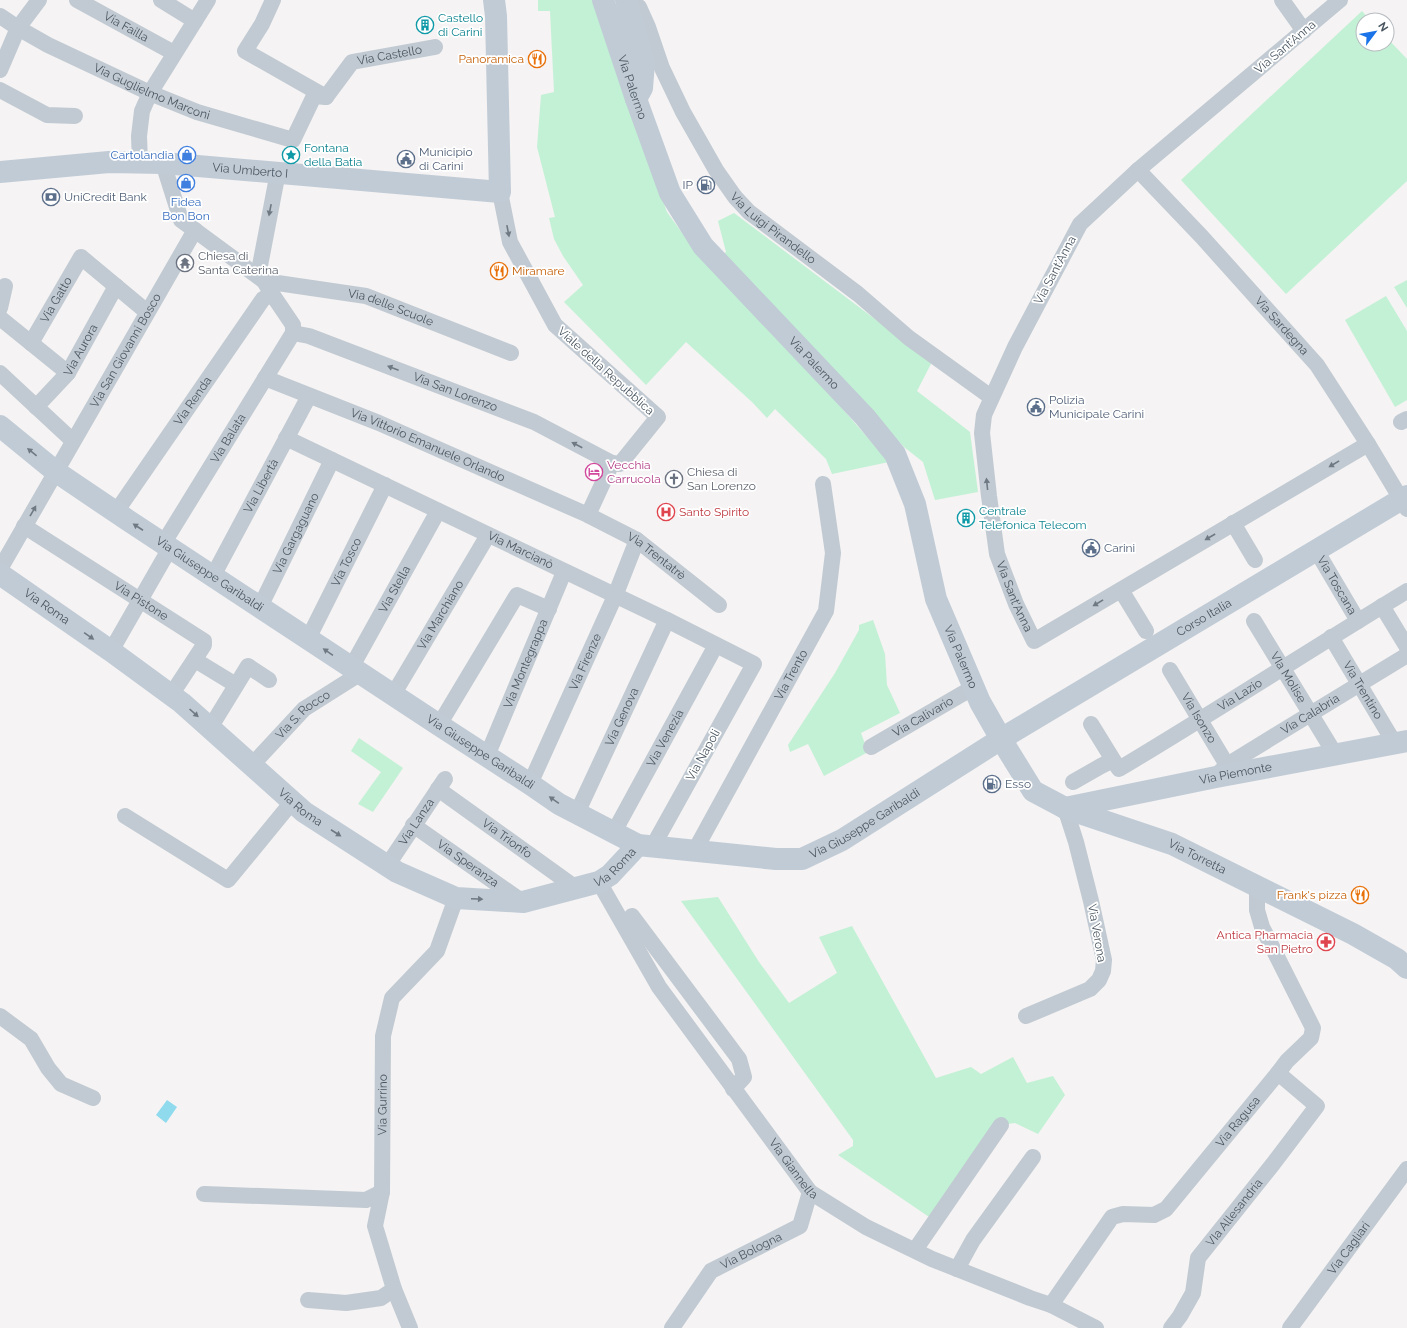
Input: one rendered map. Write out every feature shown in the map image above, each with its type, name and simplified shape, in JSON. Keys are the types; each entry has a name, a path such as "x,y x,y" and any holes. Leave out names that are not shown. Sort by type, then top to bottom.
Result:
{"street":[{"path":"0,70 18,28 39,0"},
{"name":"Via Failla","path":"77,0 174,53"},
{"path":"161,0 195,21"},
{"path":"140,163 139,136 142,111 150,93 208,0"},
{"path":"273,0 262,24 245,51 326,97"},
{"path":"494,0 496,16 500,192"},
{"name":"Via Palermo","path":"603,0 636,99 670,193 703,246 865,418 895,454 915,504 936,599 980,702 1001,739"},
{"path":"1282,0 1304,31"},
{"name":"Via Sant'Anna","path":"1120,590 1034,641 1016,604 997,554 982,433 984,415 1015,347 1080,224 1138,170 1340,0"},
{"path":"626,1 644,63 642,88 636,99"},
{"name":"Via Luigi Pirandello","path":"626,1 639,7 648,27 662,68 683,112 716,170 735,197 749,212 858,294 910,338 991,397"},
{"name":"Via Guglielmo Marconi","path":"0,16 48,45 150,93 197,112 292,140 314,96 326,97"},
{"name":"Via Castello","path":"326,97 352,62 435,47"},
{"path":"0,90 47,115 74,116"},
{"name":"Via Umberto I","path":"0,172 109,162 163,163 500,192"},
{"path":"163,163 181,220 265,284 294,325 293,333"},
{"name":"Via Sardegna","path":"1138,170 1202,237 1317,365 1405,501"},
{"path":"265,284 278,172"},
{"name":"Viale della Repubblica","path":"500,192 510,242 555,325 658,417 616,464"},
{"name":"Via San Giovanni Bosco","path":"0,569 195,230"},
{"name":"Via Gatto","path":"31,343 81,257 116,286"},
{"name":"Via delle Scuole","path":"265,284 366,296 511,353"},
{"name":"Via Renda","path":"116,512 263,299 265,284"},
{"path":"0,308 5,286"},
{"path":"116,286 147,312"},
{"name":"Via Aurora","path":"36,407 68,372 116,286"},
{"path":"0,318 68,372"},
{"name":"Via Balata","path":"111,651 140,600 166,546 293,333"},
{"name":"Via San Lorenzo","path":"293,333 316,339 534,422 616,464"},
{"path":"0,373 73,442"},
{"name":"Via Vittorio Emanuele Orlando","path":"266,378 379,423 588,515"},
{"name":"Via Libertà","path":"213,576 309,396"},
{"name":"Via Giuseppe Garibaldi","path":"0,426 55,471 166,546 559,804 614,832 646,845 694,852 776,859 802,859 842,840 1001,739"},
{"name":"Via Marcianò","path":"286,438 667,620 754,664"},
{"path":"1146,631 1120,590 1368,444"},
{"name":"Via Gargaguano","path":"260,607 332,460"},
{"path":"588,515 616,464"},
{"name":"Via Trento","path":"694,852 826,611 833,553 823,484"},
{"name":"Via Tosco","path":"308,639 385,485"},
{"name":"Corso Italia","path":"1001,739 1316,550 1405,501"},
{"name":"Via Stella","path":"356,671 438,511"},
{"name":"Via Trentatrè","path":"588,515 637,540 719,605"},
{"path":"1233,523 1255,560"},
{"name":"Via Pistone","path":"24,526 204,641 204,645 172,695"},
{"name":"Via Marchiano","path":"393,694 488,535"},
{"name":"Via Firenze","path":"530,784 615,596 637,540"},
{"name":"Via Toscana","path":"1316,550 1358,621"},
{"name":"Via Montegrappa","path":"487,756 564,572"},
{"name":"Via Roma","path":"0,574 172,695 304,812 397,872 456,898 523,902 599,882 610,875 646,845"},
{"name":"Via Lazio","path":"1073,782 1111,761 1115,763 1119,769 1201,720 1331,637 1407,591"},
{"path":"439,725 517,595 549,609"},
{"path":"1382,606 1407,647"},
{"name":"Via Genova","path":"577,813 667,620"},
{"name":"VIa Molise","path":"1254,621 1335,754"},
{"name":"Via Trentino","path":"1331,637 1360,684 1401,742"},
{"name":"Via Venezia","path":"614,832 716,645"},
{"name":"Via Calabria","path":"1222,771 1407,655"},
{"path":"195,660 236,685"},
{"name":"Via Napoli","path":"646,845 754,664"},
{"path":"210,728 248,666 269,680"},
{"name":"Via Isonzo","path":"1170,670 1201,720 1222,771"},
{"name":"Via S. Rocco","path":"252,765 304,709 356,671"},
{"name":"Via Calivario","path":"871,748 974,686"},
{"path":"1090,724 1115,763"},
{"name":"Via Torretta","path":"1001,739 1034,791 1065,808 1172,844 1353,934 1397,959 1407,968"},
{"name":"Via Piemonte","path":"1065,808 1222,771 1335,754 1401,742"},
{"name":"Via Lanza","path":"387,866 441,784"},
{"name":"Via Trionfo","path":"441,784 576,888"},
{"path":"126,816 228,880 292,802"},
{"name":"Via Verona","path":"1026,1016 1090,989 1099,980 1103,971 1104,960 1092,901 1065,808"},
{"name":"Via Speranza","path":"413,826 523,902"},
{"name":"Via Giannella","path":"599,882 659,987 810,1192 866,1227 957,1269 1051,1305 1078,1324 1096,1328"},
{"name":"Via Ragusa","path":"1051,1305 1112,1217 1123,1214 1154,1215 1166,1209 1287,1061 1311,1038 1313,1028 1262,927 1257,910 1257,887"},
{"name":"Via Gurrino","path":"404,1326 375,1226 382,1192 383,1036 392,998 437,951 456,898"},
{"path":"632,916 739,1059 744,1077 733,1089"},
{"path":"0,1016 31,1039 48,1068 61,1084 93,1098"},
{"name":"VIa Allesandria","path":"1171,1328 1180,1316 1193,1293 1198,1258 1274,1164 1317,1106 1278,1073"},
{"path":"915,1250 1000,1125"},
{"path":"957,1269 973,1240 1032,1157"},
{"name":"Via Cagliari","path":"1290,1328 1407,1169"},
{"path":"204,1194 366,1200 382,1192"},
{"name":"Via Bologna","path":"672,1328 711,1271 800,1226 810,1192"},
{"path":"308,1300 346,1303 381,1298 394,1289"}],"green space":[{"path":"538,0 592,0 667,212 695,251 784,342 889,462 832,474 826,459 775,409 767,418 752,402 686,342 646,385 564,302 583,285 563,256 554,239 549,218 555,217 537,147 541,95 554,92 550,11 538,11"},
{"path":"1355,18 1355,52 1395,52 1395,46 1407,59 1407,181 1286,294 1181,180"},
{"path":"734,213 932,362 917,391 970,432 978,492 935,500 923,462 904,447 721,256 726,252 718,221"},
{"path":"1407,280 1407,308 1394,287"},
{"path":"1386,296 1407,331 1407,400 1395,407 1345,320"},
{"path":"873,620 885,654 887,685 900,713 861,733 868,752 824,776 808,744 790,752 788,745 835,673 859,630 859,625"},
{"path":"359,738 403,768 373,812 358,804 381,772 351,751"},
{"path":"718,897 759,962 789,1003 837,973 819,937 852,926 936,1078 971,1067 981,1074 1013,1057 1027,1083 1053,1076 1065,1095 1038,1134 1015,1123 1000,1125 935,1221 838,1155 853,1146 853,1140 681,901"}],"water":[{"path":"167,1100 177,1107 166,1123 156,1115"}],"place":[{"name":"Castello di Carini","path":"425,25"},
{"name":"Panoramica","path":"537,59"},
{"name":"Cartolandia","path":"187,155"},
{"name":"Fontana della Batia","path":"291,155"},
{"name":"Municipio di Carini","path":"406,159"},
{"name":"Fidea Bon Bon","path":"186,183"},
{"name":"IP","path":"706,185"},
{"name":"UniCredit Bank","path":"51,197"},
{"name":"Chiesa di Santa Caterina","path":"185,263"},
{"name":"Miramare","path":"499,271"},
{"name":"Polizia Municipale Carini","path":"1036,407"},
{"name":"Vecchia Carrucola","path":"594,472"},
{"name":"Chiesa di San Lorenzo","path":"674,479"},
{"name":"Santo Spirito","path":"666,512"},
{"name":"Centrale Telefonica Telecom","path":"966,518"},
{"name":"Carini","path":"1091,548"},
{"name":"Esso","path":"992,784"},
{"name":"Frank's pizza","path":"1360,895"},
{"name":"Antica Pharmacia San Pietro","path":"1326,942"}]}
